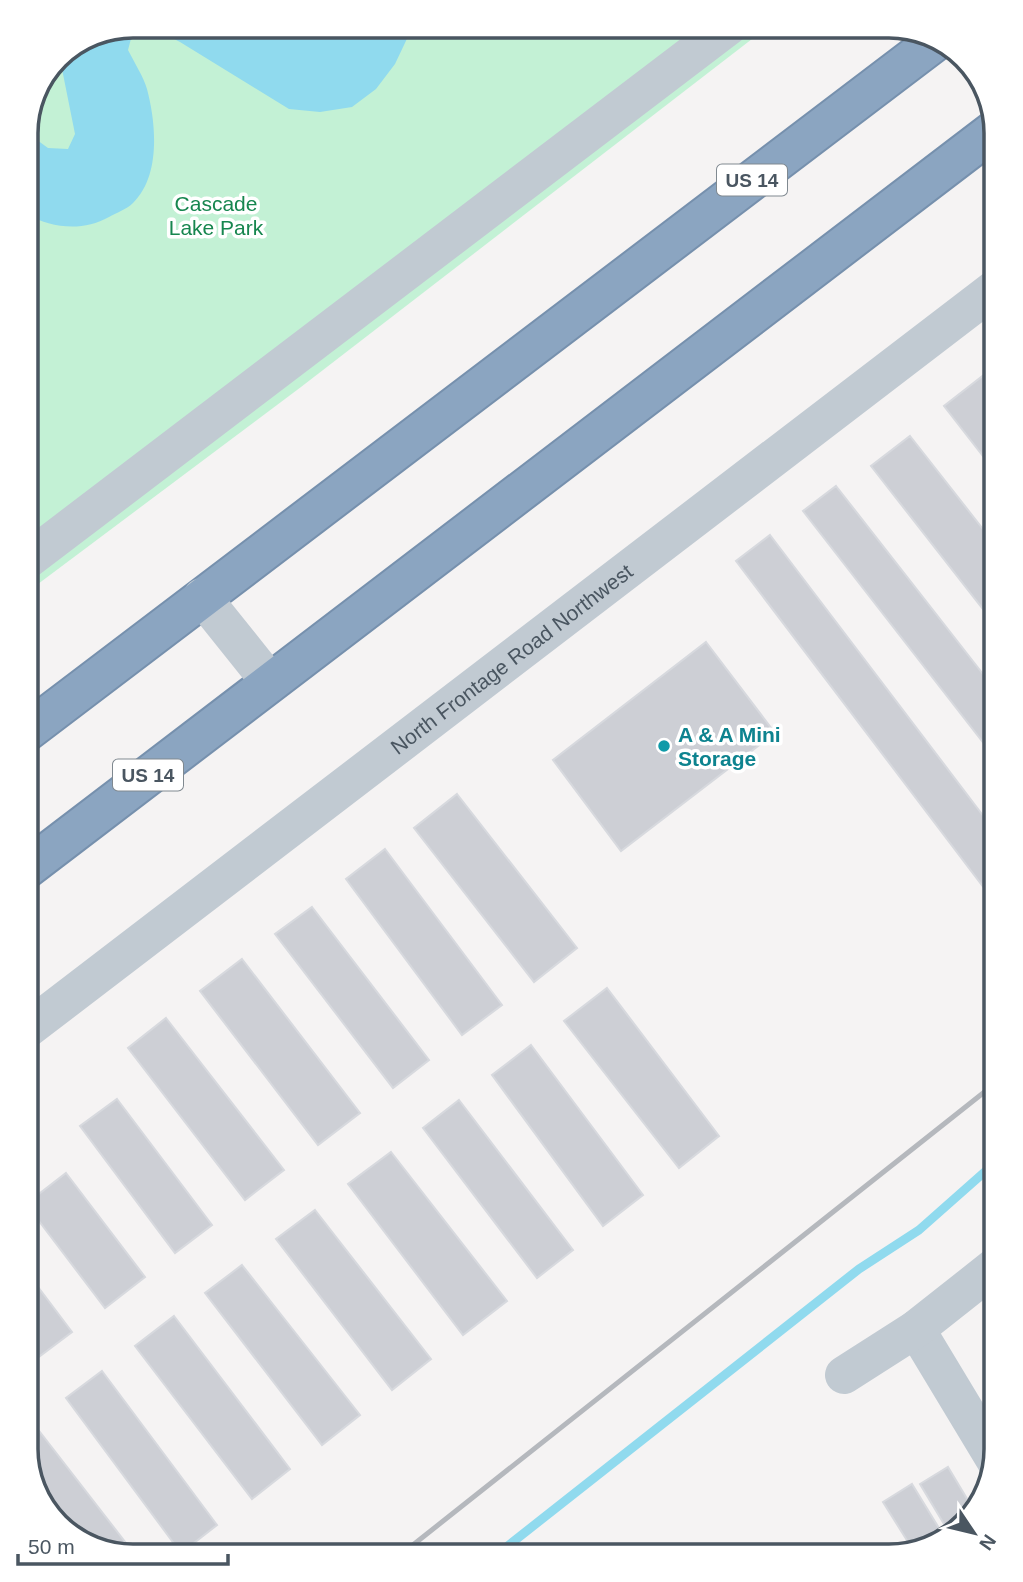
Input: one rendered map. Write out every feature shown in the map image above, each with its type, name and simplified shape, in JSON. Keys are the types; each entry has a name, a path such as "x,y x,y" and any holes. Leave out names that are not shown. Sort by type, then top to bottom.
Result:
{"highway":[{"name":"US 14","path":"39,722 928,47"},
{"name":"US 14","path":"38,859 984,138"}],"street":[{"path":"39,551 712,39"},
{"name":"North Frontage Road Northwest","path":"38,1021 984,297"},
{"path":"202,597 270,682"},
{"path":"844,1375 916,1329 984,1275"},
{"path":"916,1329 984,1442"}],"green space":[{"name":"Cascade Lake Park","path":"133,38 752,39 301,387 39,584 39,127 42,109 54,81 66,66 81,54 115,40"}],"water":[{"path":"131,38 128,50 147,89 153,117 152,164 142,192 128,207 88,225 57,225 39,220 39,141 48,148 68,149 75,134 62,71 81,54 97,46"},
{"path":"172,38 407,38 395,64 376,89 352,107 320,112 289,109"}],"building":[{"path":"984,375 984,457 944,406"},
{"path":"910,436 984,530 984,610 871,466"},
{"path":"836,486 984,675 984,744 803,511"},
{"path":"770,535 984,817 984,888 736,561"},
{"name":"A & A Mini Storage","path":"706,642 775,733 621,851 553,760"},
{"path":"457,794 577,948 534,982 414,828"},
{"path":"385,849 502,1005 462,1035 346,879"},
{"path":"312,907 429,1060 393,1088 275,934"},
{"path":"242,959 360,1113 318,1145 200,991"},
{"path":"607,988 719,1136 679,1168 564,1021"},
{"path":"166,1018 284,1170 245,1200 128,1048"},
{"path":"531,1045 643,1195 603,1226 492,1075"},
{"path":"117,1099 212,1225 175,1253 80,1126"},
{"path":"459,1100 573,1250 537,1278 423,1128"},
{"path":"391,1152 507,1301 463,1335 348,1184"},
{"path":"66,1173 145,1277 105,1308 38,1220 38,1195"},
{"path":"315,1210 431,1359 392,1390 276,1239"},
{"path":"242,1265 360,1415 322,1445 205,1293"},
{"path":"38,1287 72,1332 38,1357"},
{"path":"174,1316 290,1469 252,1499 135,1346"},
{"path":"102,1371 217,1525 194,1543 174,1543 66,1398"},
{"path":"38,1429 126,1543 91,1534 62,1511 51,1496 42,1473"},
{"path":"948,1467 967,1498 939,1498 939,1516 920,1484"},
{"path":"912,1484 939,1530 908,1542 883,1502"}],"waterway":[{"path":"511,1544 859,1269 919,1230 984,1172"}],"railway":[{"path":"415,1543 984,1092"}],"place":[{"name":"A & A Mini Storage","path":"664,746"}]}
